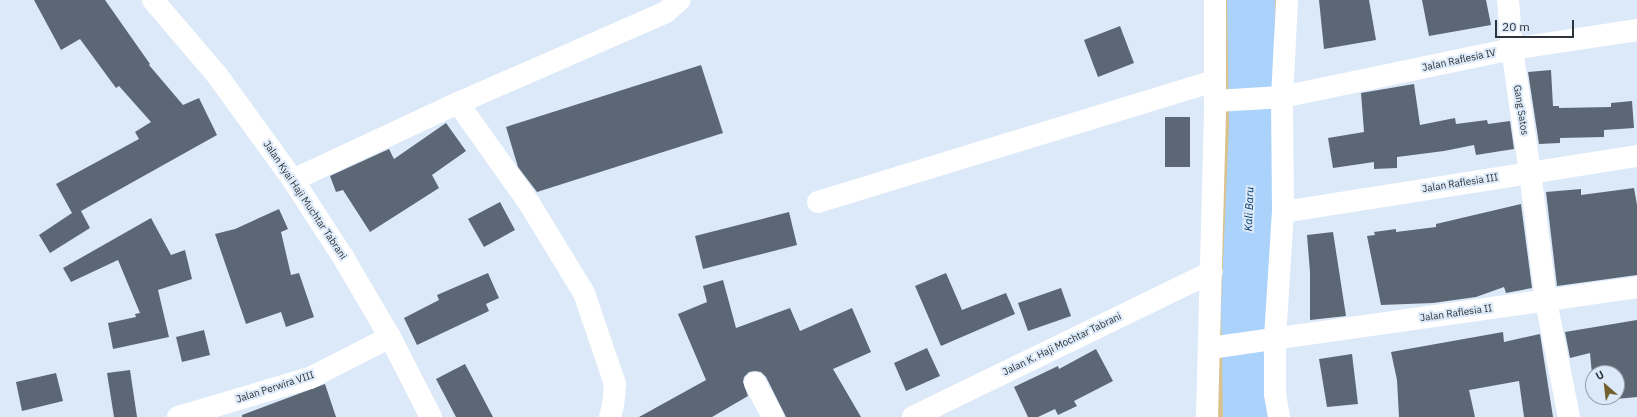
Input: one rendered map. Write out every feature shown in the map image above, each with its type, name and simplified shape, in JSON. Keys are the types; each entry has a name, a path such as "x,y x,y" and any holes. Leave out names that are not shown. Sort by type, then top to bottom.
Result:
{"street":[{"name":"Jalan Kyai Haji Muchtar Tabrani","path":"153,0 217,75 293,180 343,257 390,337 431,417"},
{"path":"293,180 458,103 666,12 680,0"},
{"path":"1207,417 1206,398 1217,347 1212,272 1218,94 1215,0"},
{"path":"1279,417 1275,394 1275,338 1284,212 1274,98 1287,0"},
{"name":"Gang Satos","path":"1508,0 1512,49 1530,172 1546,301 1569,417"},
{"name":"Jalan Raflesia IV","path":"818,202 1218,94 1274,98 1512,49 1637,30"},
{"path":"458,103 529,203 584,292 615,384 610,417"},
{"name":"Jalan Raflesia III","path":"1284,212 1637,156"},
{"name":"Jalan K. Haji Mochtar Tabrani","path":"913,417 1212,272"},
{"name":"Jalan Raflesia II","path":"1217,347 1637,287"},
{"name":"Jalan Perwira VIII","path":"178,417 310,378 390,337"},
{"path":"755,383 773,417"}],"shaded area":[{"path":"1215,0 1282,0 1274,417 1207,417"}],"building":[{"path":"34,0 105,0 150,64 149,65 183,105 199,98 217,135 81,211 90,228 50,253 39,235 72,213 56,184 139,139 135,132 151,122 119,86 116,88 80,39 61,50"},
{"path":"1319,0 1369,0 1376,40 1324,49"},
{"path":"1422,0 1486,0 1491,25 1429,36"},
{"path":"1120,26 1134,63 1098,77 1084,40"},
{"path":"701,65 723,133 537,192 518,167 506,127"},
{"path":"1551,70 1553,106 1559,106 1559,108 1611,107 1611,103 1632,101 1634,128 1604,130 1604,137 1560,138 1560,143 1539,144 1528,72"},
{"path":"1414,84 1420,125 1455,118 1456,124 1487,120 1488,124 1510,121 1514,149 1476,155 1474,145 1444,151 1397,157 1397,168 1374,169 1374,162 1333,168 1328,138 1364,132 1361,93"},
{"path":"1165,117 1190,117 1190,167 1165,167"},
{"path":"446,123 466,151 432,175 439,188 370,232 343,190 336,192 330,176 389,149 394,159"},
{"path":"1634,188 1637,205 1637,275 1557,286 1546,192 1581,189 1581,195"},
{"path":"500,202 515,230 484,247 468,219"},
{"path":"1521,204 1532,288 1506,293 1504,287 1476,297 1433,303 1381,305 1367,236 1375,235 1374,232 1396,229 1396,232 1436,227 1436,224"},
{"path":"279,209 288,229 281,232 291,275 299,273 314,317 286,327 281,312 246,324 215,234 235,229"},
{"path":"789,212 797,245 703,269 695,236"},
{"path":"151,218 171,255 185,250 192,279 158,290 169,337 113,349 108,323 136,317 135,314 140,313 118,260 71,282 63,268"},
{"path":"1333,232 1346,316 1310,320 1310,272 1307,235"},
{"path":"488,273 499,298 486,304 489,311 417,345 404,318 439,300 437,295"},
{"path":"946,273 962,310 1006,293 1015,314 941,346 915,286"},
{"path":"723,280 736,328 790,308 800,331 852,308 871,352 833,369 861,417 786,417 766,377 761,372 755,371 749,372 744,377 743,382 748,396 712,417 639,417 706,380 678,314 707,302 703,286"},
{"path":"1061,288 1071,316 1028,331 1018,303"},
{"path":"1637,320 1637,397 1625,398 1625,365 1591,365 1590,353 1570,358 1565,332"},
{"path":"204,330 210,355 182,362 176,337"},
{"path":"1503,332 1504,342 1540,334 1553,417 1524,417 1519,381 1469,390 1475,417 1399,417 1397,380 1391,352"},
{"path":"927,348 940,376 906,391 894,363"},
{"path":"1096,349 1113,381 1074,401 1077,406 1058,415 1055,409 1038,417 1028,417 1014,387 1058,366 1059,369"},
{"path":"1352,354 1358,404 1327,407 1319,359"},
{"path":"465,364 493,417 456,417 436,379"},
{"path":"130,370 137,417 114,417 107,373"},
{"path":"56,373 63,401 22,411 16,382"},
{"path":"325,384 336,417 242,417 242,415"}],"waterway":[{"name":"Kali Baru","path":"1247,417 1245,309 1253,125 1251,0"}]}
